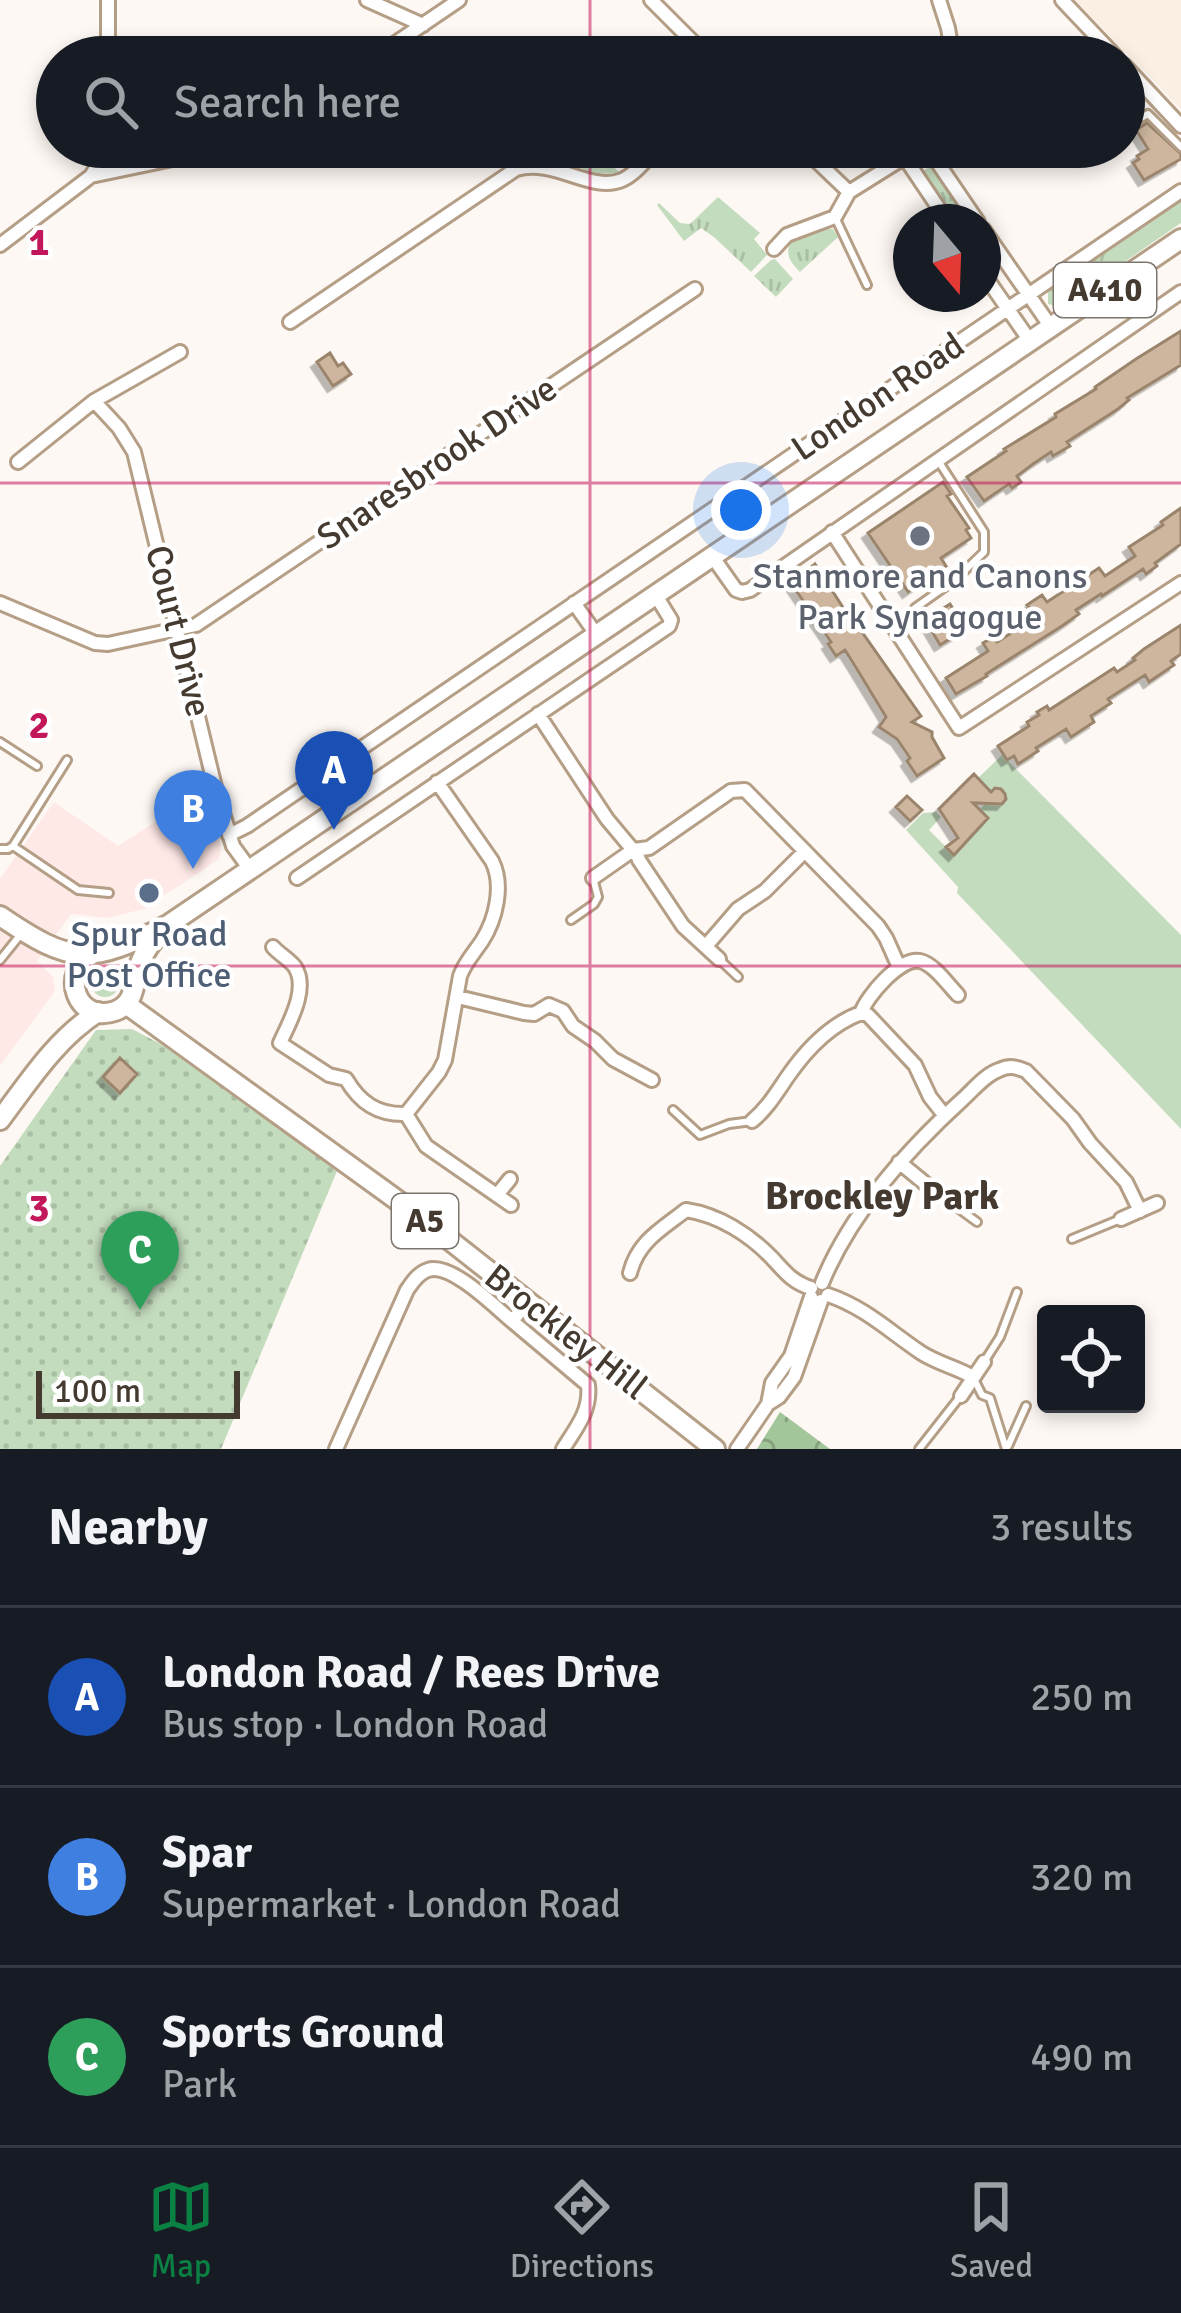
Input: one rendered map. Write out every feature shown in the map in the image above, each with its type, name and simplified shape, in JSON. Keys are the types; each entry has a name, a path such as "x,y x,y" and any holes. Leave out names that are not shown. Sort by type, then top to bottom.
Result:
{"main road":[{"name":"London Road","path":"99,952 137,941 168,925 1181,239"},
{"path":"0,916 43,945 73,956 118,954 127,960 135,978 133,995 111,1012 82,1004 43,945"},
{"name":"London Road","path":"135,978 146,950 168,925"},
{"path":"51,1052 72,1010 75,973 80,963 99,952"},
{"name":"Brockley Hill","path":"126,1004 418,1216 715,1449"},
{"path":"0,1119 51,1052 98,1012"}],"street":[{"path":"108,0 108,36"},
{"path":"367,0 423,25"},
{"path":"406,36 460,0"},
{"path":"651,0 687,36"},
{"path":"939,0 949,36"},
{"path":"1062,0 1096,36"},
{"path":"1145,87 1181,126"},
{"path":"0,244 96,168"},
{"path":"91,176 129,168"},
{"path":"290,322 519,168"},
{"path":"555,168 598,183 628,177 637,168"},
{"path":"824,168 849,192"},
{"path":"774,249 788,235 835,218 849,192 888,168"},
{"path":"911,168 936,204"},
{"path":"939,168 966,204"},
{"name":"London Road","path":"229,835 1181,191"},
{"path":"1001,254 1051,327"},
{"name":"Snaresbrook Drive","path":"0,603 95,643 196,626 695,289"},
{"path":"712,556 742,592 1181,292"},
{"path":"1001,299 1030,341"},
{"path":"18,462 94,400 180,352"},
{"name":"Court Drive","path":"94,400 134,452 229,835 249,868"},
{"path":"832,532 959,728 1181,583"},
{"path":"297,878 669,626 671,620 655,594"},
{"path":"574,603 596,634"},
{"path":"538,714 664,898 719,959"},
{"path":"406,1114 445,1060 463,967 481,944 494,913 498,877 437,782"},
{"path":"593,878 634,850 649,848 730,791 751,792 886,938 899,967"},
{"path":"290,842 310,868"},
{"path":"706,946 738,909 765,891 805,851"},
{"path":"273,947 295,968 299,981 295,1009 280,1043 329,1075 346,1079 355,1094 383,1114 406,1114"},
{"path":"752,1121 821,1037 861,1012 868,997 899,967 914,961 927,963 958,995"},
{"path":"458,997 524,1013 554,1006 613,1060 652,1080"},
{"path":"861,1012 915,1065 929,1097 945,1116"},
{"path":"737,1449 800,1367 834,1254 899,1162 989,1075 1004,1067 1026,1071 1126,1182 1140,1211"},
{"path":"406,1114 426,1146 511,1205"},
{"path":"899,1162 933,1190"},
{"path":"497,1195 511,1179"},
{"path":"1121,1219 1157,1203"},
{"path":"630,1273 649,1237 686,1210 698,1212 736,1229 788,1277 843,1300 928,1357 973,1377"},
{"path":"337,1449 406,1291 429,1269 443,1269 463,1281 588,1385 584,1417 563,1449"},
{"path":"512,1321 528,1302"},
{"path":"962,1396 984,1362"}],"lane":[{"path":"1145,116 1181,147"},
{"path":"835,218 867,285"},
{"path":"915,608 984,552 984,532 937,459"},
{"path":"0,742 37,766"},
{"path":"0,849 13,846 67,760"},
{"path":"13,846 78,890 109,893"},
{"path":"571,920 598,897 593,878"},
{"path":"0,960 23,932"},
{"path":"719,959 738,977"},
{"path":"673,1110 700,1135 752,1121"},
{"path":"933,1190 977,1222"},
{"path":"1072,1238 1121,1219"},
{"path":"984,1362 1017,1292"},
{"path":"973,1377 982,1395 990,1398 1006,1449"},
{"path":"919,1449 962,1396"},
{"path":"1006,1449 1026,1406"}],"shaded area":[{"path":"1075,0 1181,0 1181,109 1145,72 1145,36 1110,36"},
{"path":"206,789 221,847 219,859 144,909 107,918 71,914 37,961 53,977 55,991 0,1066 0,879 54,802 118,846"}],"green space":[{"path":"581,168 619,172 599,173"},
{"path":"928,168 934,168 959,204 944,204 922,172"},
{"path":"718,197 760,233 754,239 767,255 751,272 701,228 684,241 657,205 680,223 690,224"},
{"path":"1181,197 1181,223 1059,307 1048,304 1048,287"},
{"path":"829,229 838,237 800,272 790,258 791,242"},
{"path":"775,259 793,279 776,297 754,276"},
{"path":"1002,755 1181,935 1181,1129 957,893 958,887 906,830 923,813 936,812 941,817 929,830 954,855 987,819 979,810 990,799 1005,799 1001,789 991,792 978,778"},
{"path":"105,969 115,973 119,983 115,993 105,997 95,993 91,983 95,973"},
{"path":"132,1029 176,1052 337,1171 221,1449 0,1449 0,1166 96,1030"},
{"path":"780,1412 830,1449 757,1449"}],"building":[{"path":"1145,124 1181,159 1144,180 1136,168 1145,168"},
{"path":"1181,331 1181,365 1127,398 1067,442 1070,446 1033,464 1017,476 1021,482 1012,488 1009,484 984,501 967,477"},
{"path":"330,353 351,374 333,386 317,362"},
{"name":"Stanmore and Canons Park Synagogue","path":"943,482 971,538 941,558 946,566 908,592 868,533"},
{"path":"1181,508 1181,544 1157,566 1101,594 1062,626 956,694 946,678 988,651 983,643 993,637 997,642 1027,623 1021,613 1030,608 1027,605 1042,595 1047,602 1099,568 1105,576 1135,556 1129,547"},
{"path":"815,564 921,716 912,722 932,732 944,758 917,776 897,739 879,727 886,717 845,650 836,656 791,583"},
{"path":"950,604 966,629 940,645 930,628 944,619 939,611"},
{"path":"1181,625 1181,654 1171,661 1174,665 1149,682 1145,675 1108,699 1111,703 1091,716 1094,722 1071,737 1066,729 1018,764 1014,756 1007,760 998,746 1029,726 1027,722 1037,712 1047,706 1049,710 1114,668 1117,672"},
{"path":"974,774 991,792 1001,789 1006,799 1002,804 973,803 988,818 954,855 946,847 958,838 939,809"},
{"path":"907,796 922,810 910,821 896,807"},
{"path":"120,1058 137,1074 120,1093 103,1077"}],"place":[{"name":"Stanmore and Canons Park Synagogue","path":"920,536"},
{"name":"London Road / Rees Drive","path":"334,830"},
{"name":"Spar","path":"193,869"},
{"name":"Spur Road Post Office","path":"149,893"},
{"name":"Sports Ground","path":"140,1310"}],"district":[{"name":"Brockley Park","path":"882,1196"}]}
